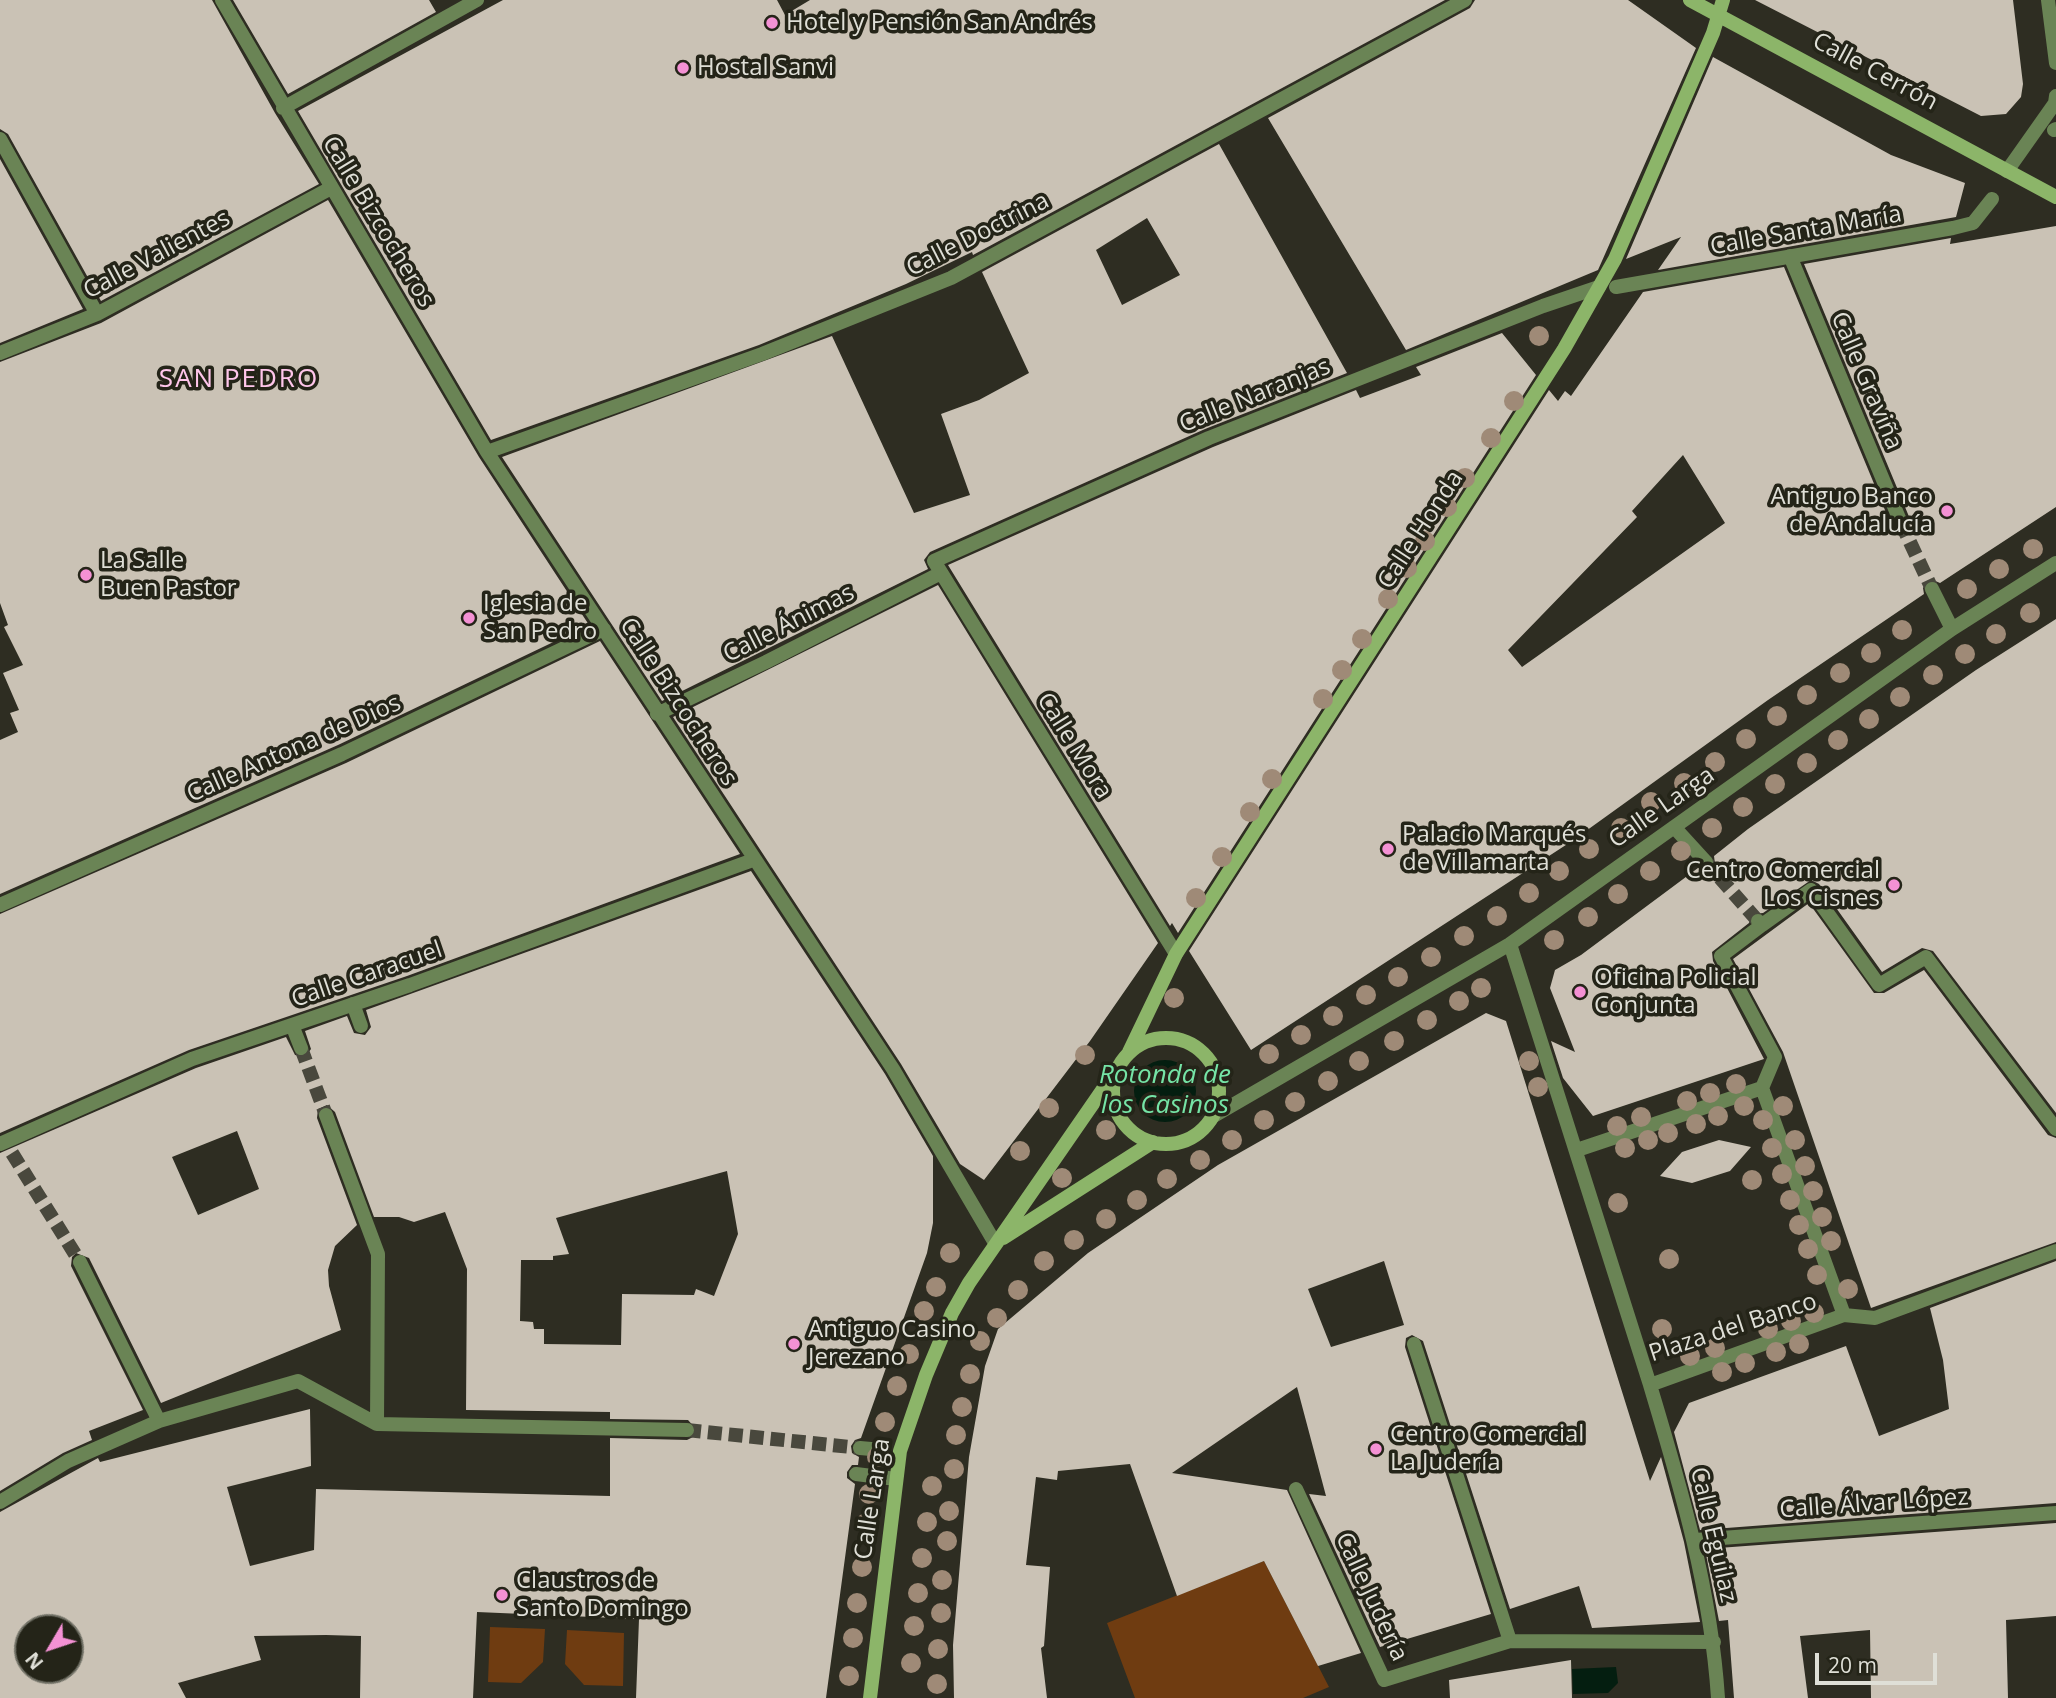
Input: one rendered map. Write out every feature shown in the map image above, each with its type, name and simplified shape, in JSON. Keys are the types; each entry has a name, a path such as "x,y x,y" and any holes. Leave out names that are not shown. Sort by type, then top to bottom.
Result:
{"street":[{"name":"Calle Bizcocheros","path":"222,0 487,452 752,860 893,1069 995,1243"},
{"path":"283,107 477,0"},
{"name":"Calle Doctrina","path":"487,452 762,355 951,278 1465,0"},
{"name":"Calle Cerrón","path":"1690,0 2007,171"},
{"name":"Calle Honda","path":"1129,1052 1176,954 1564,349 1615,259 1720,15 1724,0"},
{"path":"2048,0 2056,63"},
{"path":"2056,96 2054,103 2007,171 2056,197"},
{"path":"0,139 97,314"},
{"name":"Calle Valientes","path":"0,353 97,314 331,188"},
{"name":"Calle Santa María","path":"1615,287 1973,223 1992,199"},
{"name":"Calle Graviña","path":"1790,256 1901,523"},
{"name":"Calle Naranjas","path":"937,567 1209,439 1599,287"},
{"name":"Calle Larga","path":"1212,1117 1510,944 1952,629 2056,563"},
{"name":"Calle Ánimas","path":"657,714 766,662 937,567"},
{"name":"Calle Mora","path":"937,567 1176,954"},
{"path":"1932,589 1952,629"},
{"name":"Calle Antona de Dios","path":"0,905 342,754 604,629"},
{"path":"1674,827 1706,862"},
{"name":"Calle Caracuel","path":"6,1146 192,1059 752,860"},
{"path":"1577,1150 1762,1088 1774,1057 1721,956 1760,923 1811,890 1879,985 1926,957 2056,1129"},
{"name":"Plaza del Banco","path":"1510,944 1650,1385 1844,1315 1762,1088"},
{"path":"353,1004 361,1026"},
{"path":"292,1025 301,1048"},
{"path":"1162,1038 1180,1039 1196,1047 1209,1060 1217,1075 1219,1092 1212,1117 1195,1136 1179,1143 1153,1143 1130,1132 1119,1118 1113,1101 1113,1083 1118,1066 1129,1052 1144,1042 1162,1038"},
{"name":"Calle Larga","path":"870,1698 901,1451 931,1363 952,1313 995,1243 1118,1066"},
{"path":"326,1115 378,1254 377,1424"},
{"name":"Calle Larga","path":"995,1243 1153,1143"},
{"path":"1844,1315 1875,1318 2056,1251"},
{"path":"80,1262 159,1421"},
{"path":"1414,1344 1510,1641"},
{"path":"0,1502 68,1461 159,1421 298,1381 377,1424 687,1430"},
{"name":"Calle Eguilaz","path":"1650,1385 1695,1540 1714,1642 1718,1698"},
{"path":"856,1474 896,1479"},
{"name":"Calle Judería","path":"1296,1489 1384,1680 1510,1641 1714,1642"},
{"name":"Calle Álvar López","path":"1695,1540 2056,1513"}],"shaded area":[{"path":"1264,1561 1329,1687 1303,1698 1135,1698 1107,1623"},
{"path":"490,1627 545,1629 543,1662 521,1683 488,1682"},
{"path":"567,1630 624,1633 623,1686 584,1685 565,1664"}],"water":[{"name":"Rotonda de los Casinos","path":"1165,1060 1177,1062 1187,1069 1194,1079 1194,1103 1187,1113 1177,1120 1165,1122 1153,1120 1143,1113 1136,1103 1134,1091 1136,1079 1143,1069 1153,1062"},
{"path":"1616,1667 1618,1683 1608,1693 1573,1694 1572,1669"}],"building":[{"path":"0,0 212,0 275,113 319,184 101,301 8,134 0,129"},
{"path":"233,0 429,0 436,12 288,94"},
{"path":"503,0 777,0 785,15 810,0 1445,0 973,255 972,252 906,284 759,345 491,440 298,111"},
{"path":"1475,0 1628,0 1696,48 1598,270 1406,350 1268,118 1470,8"},
{"path":"1755,0 2013,0 2023,84 2021,97 2006,114 1981,116"},
{"path":"1713,57 1891,155 1965,183 1956,217 1658,270 1681,237 1626,259"},
{"path":"1219,144 1347,373 1205,429 930,552 924,560 928,569 662,701 502,457 832,336 914,513 970,495 941,414 979,400 1029,373 982,272","holes":["1147,218 1180,275 1122,305 1096,250"]},
{"path":"0,159 83,309 0,343"},
{"path":"328,200 479,457 589,625 338,745 0,894 0,740 18,732 10,713 19,710 3,673 23,665 4,627 8,625 0,603 0,362 101,323"},
{"path":"2056,226 2056,507 1940,583 1927,581 1923,588 1924,594 1768,700 1572,841 1251,1050 1189,951 1549,390 1558,401 1565,391 1571,396 1643,292 1784,267 1892,527 1904,532 1909,528 1910,519 1804,264 1951,238 1950,244","holes":["1683,455 1725,523 1522,667 1508,650 1637,517 1632,511"]},
{"path":"1502,333 1536,375 1178,933 1172,923 1170,926 948,565 1213,447 1356,390 1360,398 1421,375 1416,367"},
{"path":"938,585 1158,943 1090,1041 984,1180 960,1164 901,1064 673,717"},
{"path":"2056,619 2056,1113 1933,951 1922,948 1882,972 1819,884 1811,880 1763,913 1752,914 1749,923 1712,952 1713,961 1764,1059 1593,1116 1563,1078 1551,1041 1575,1052 1550,988 1555,970 1581,955 1698,868 1704,871 1712,869 1715,864 1714,856 1748,829 1976,670"},
{"path":"600,641 740,854 407,976 189,1050 0,1133 0,914 346,763"},
{"path":"751,871 885,1074 933,1156 933,1223 927,1253 861,1438 855,1440 851,1446 852,1453 859,1457 858,1465 852,1465 847,1472 847,1478 855,1484 826,1698 636,1698 639,1619 477,1612 473,1698 360,1698 361,1636 326,1635 254,1636 261,1660 178,1683 186,1698 0,1698 0,1512 98,1458 100,1462 310,1409 311,1466 227,1487 250,1566 314,1550 316,1489 610,1496 610,1438 687,1440 695,1436 697,1430 688,1420 610,1419 610,1412 466,1410 467,1269 445,1212 414,1222 399,1217 374,1217 335,1112 327,1105 318,1109 317,1118 357,1225 335,1246 328,1270 329,1286 341,1330 161,1403 89,1258 76,1253 72,1257 71,1266 143,1410 89,1431 92,1440 63,1453 0,1491 0,1153 196,1068 286,1037 295,1055 305,1057 311,1049 305,1031 347,1016 354,1033 365,1035 371,1027 366,1010","holes":["237,1131 259,1189 198,1215 172,1157","727,1171 738,1234 714,1296 696,1289 694,1295 622,1294 621,1345 544,1344 544,1329 534,1329 533,1322 520,1321 521,1260 553,1260 553,1256 569,1254 556,1218"]},
{"path":"1809,903 1874,993 1884,993 1924,970 2048,1135 2056,1138 2056,1242 1871,1308 1783,1052 1733,959"},
{"path":"1486,1013 1506,1021 1650,1481 1661,1457 1684,1542 1700,1622 1592,1628 1579,1586 1510,1609 1423,1341 1412,1335 1406,1338 1405,1347 1491,1614 1380,1647 1309,1494 1326,1496 1297,1387 1172,1473 1287,1490 1361,1653 1318,1666 1264,1561 1177,1596 1130,1464 1058,1471 1057,1480 1036,1477 1026,1565 1050,1567 1044,1646 1041,1648 1047,1698 954,1698 953,1645 969,1457 985,1366 998,1329 1088,1253 1218,1165","holes":["1384,1261 1404,1325 1331,1347 1308,1289"]},
{"path":"1719,1140 1751,1147 1730,1171 1692,1183 1660,1176 1682,1152"},
{"path":"2056,1261 2056,1503 1700,1530 1674,1432 1689,1403 1846,1346 1879,1436 1949,1409 1943,1360 1930,1308"},
{"path":"2056,1523 2056,1616 2006,1620 2008,1698 1871,1698 1870,1630 1800,1636 1808,1698 1734,1698 1728,1620 1719,1621 1705,1549"},
{"path":"1571,1660 1572,1698 1450,1698 1449,1680"}],"tunnel":[{"path":"1901,523 1932,589"},
{"path":"1706,862 1758,921"},
{"path":"301,1048 326,1115"},
{"path":"12,1153 80,1262"},
{"path":"687,1430 860,1448"}],"place":[{"name":"Hotel y Pensión San Andrés","path":"772,23"},
{"name":"Hostal Sanvi","path":"683,68"},
{"name":"Antiguo Banco de Andalucía","path":"1947,511"},
{"name":"La Salle Buen Pastor","path":"86,575"},
{"name":"Iglesia de San Pedro","path":"469,618"},
{"name":"Palacio Marqués de Villamarta","path":"1388,849"},
{"name":"Centro Comercial Los Cisnes","path":"1894,885"},
{"name":"Oficina Policial Conjunta","path":"1580,992"},
{"name":"Antiguo Casino Jerezano","path":"794,1344"},
{"name":"Centro Comercial La Judería","path":"1376,1449"},
{"name":"Claustros de Santo Domingo","path":"502,1595"}],"district":[{"name":"SAN PEDRO","path":"239,380"}]}
